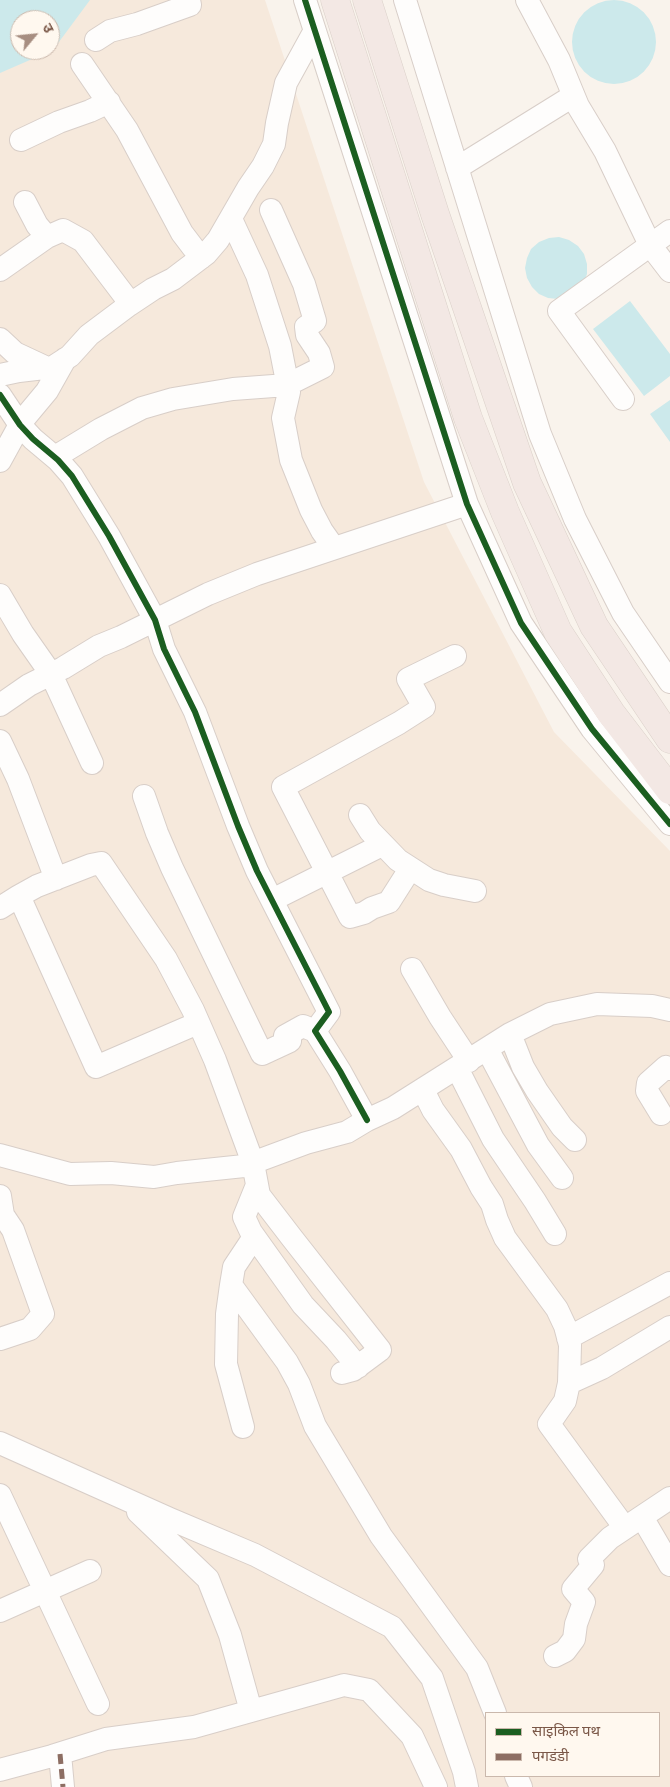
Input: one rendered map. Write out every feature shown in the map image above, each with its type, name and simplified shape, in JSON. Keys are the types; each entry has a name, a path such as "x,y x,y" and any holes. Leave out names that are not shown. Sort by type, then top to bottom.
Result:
{"highway":[{"path":"335,0 468,418 505,512 558,632 611,713 670,790"},
{"path":"367,0 435,214 527,484 594,626 670,739"}],"street":[{"path":"96,40 110,31 190,6 189,0"},
{"path":"305,0 468,504 521,623 592,729 670,824"},
{"path":"405,0 540,434 575,519 623,613 670,682"},
{"path":"527,0 559,60 578,106 605,151 650,245 670,271"},
{"path":"0,461 20,424 46,391 56,364 130,303 173,279 201,258 218,240 263,166 274,144 286,83 314,32"},
{"path":"82,64 127,130 182,233 201,258"},
{"path":"457,168 573,96"},
{"path":"21,140 109,102"},
{"path":"25,202 37,225 47,237"},
{"path":"55,457 100,428 142,408 173,399 233,389 287,384 323,367 320,353 307,335 306,326 315,321 304,284 271,210"},
{"path":"231,219 249,255 265,296 280,346 289,392 282,418 291,460 311,510 334,548"},
{"path":"0,270 47,237 63,230 83,241 130,303"},
{"path":"623,399 559,311 670,231"},
{"path":"0,339 15,353 56,364"},
{"path":"0,375 56,364"},
{"path":"0,395 33,439 55,457 72,476 109,536 155,620 164,649 195,712 257,871 329,1012 315,1031"},
{"path":"0,705 29,685 99,646 208,594 257,574 468,504"},
{"path":"0,595 50,674 92,763"},
{"path":"410,869 389,902 350,917 283,786 399,723 424,706 408,679 455,656"},
{"path":"0,741 18,779 56,879"},
{"path":"144,796 172,868 262,1054 290,1041 285,1036 303,1026 315,1031 367,1120"},
{"path":"360,815 382,845 410,869 429,880 475,891"},
{"path":"272,900 382,845"},
{"path":"198,1023 96,1067 5,904 37,886 91,864 101,862 166,959 198,1023 216,1060 253,1163 259,1194 380,1350 350,1370 336,1340 304,1305 254,1237 244,1217 257,1185"},
{"path":"412,969 440,1017 562,1178"},
{"path":"0,1156 70,1174 112,1173 154,1177 244,1166 306,1143 347,1132 423,1090 510,1034 550,1014 597,1004 652,1006 670,1010"},
{"path":"510,1034 523,1067 537,1091 562,1127 574,1140"},
{"path":"471,1060 493,1139 555,1234"},
{"path":"661,1114 647,1091 648,1083 666,1068 670,1069"},
{"path":"423,1090 433,1110 461,1149 492,1204 505,1238 557,1310 565,1326 570,1345 569,1383 565,1401 549,1424 670,1565"},
{"path":"0,1196 3,1215 13,1230 43,1314 30,1328 0,1339"},
{"path":"242,1427 226,1364 227,1314 234,1267 254,1237"},
{"path":"568,1338 670,1283"},
{"path":"231,1285 287,1362 299,1384 315,1426 381,1536 477,1668 492,1701 495,1712"},
{"path":"569,1383 602,1368 640,1347 670,1327"},
{"path":"0,1443 121,1498 254,1555 392,1627 432,1678 464,1772 467,1787"},
{"path":"0,1495 6,1523 45,1591 98,1704"},
{"path":"121,1498 143,1515 208,1579 230,1635 251,1712"},
{"path":"555,1656 564,1651 574,1639 576,1624 584,1602 573,1589 592,1565 588,1559 610,1538 670,1498"},
{"path":"0,1611 90,1571"},
{"path":"0,1770 106,1739 194,1727 344,1685 369,1690 412,1736 436,1787"},
{"path":"60,1754 63,1787"}],"shaded area":[{"path":"0,0 265,0 424,482 554,732 670,851 670,1787 0,1787"}],"water":[{"path":"0,0 90,0 60,41 60,10 10,10 10,60 30,60 0,73"},
{"path":"614,0 630,3 644,12 653,26 656,42 653,58 644,72 630,81 614,84 598,81 584,72 575,58 572,42 575,26 584,12 598,3"},
{"path":"559,237 569,240 578,246 584,254 587,274 583,284 558,299 548,298 539,294 527,278 525,268 531,249 539,242"},
{"path":"630,301 670,354 670,376 644,396 593,329"},
{"path":"670,400 670,442 650,414"}],"marked path":[{"path":"60,1754 63,1787"}],"cycle path":[{"path":"305,0 467,504 521,623 592,729 670,824"},
{"path":"0,395 20,425 58,460 72,476 109,536 155,620 164,649 195,712 257,871 329,1012 315,1031 367,1120"}]}
